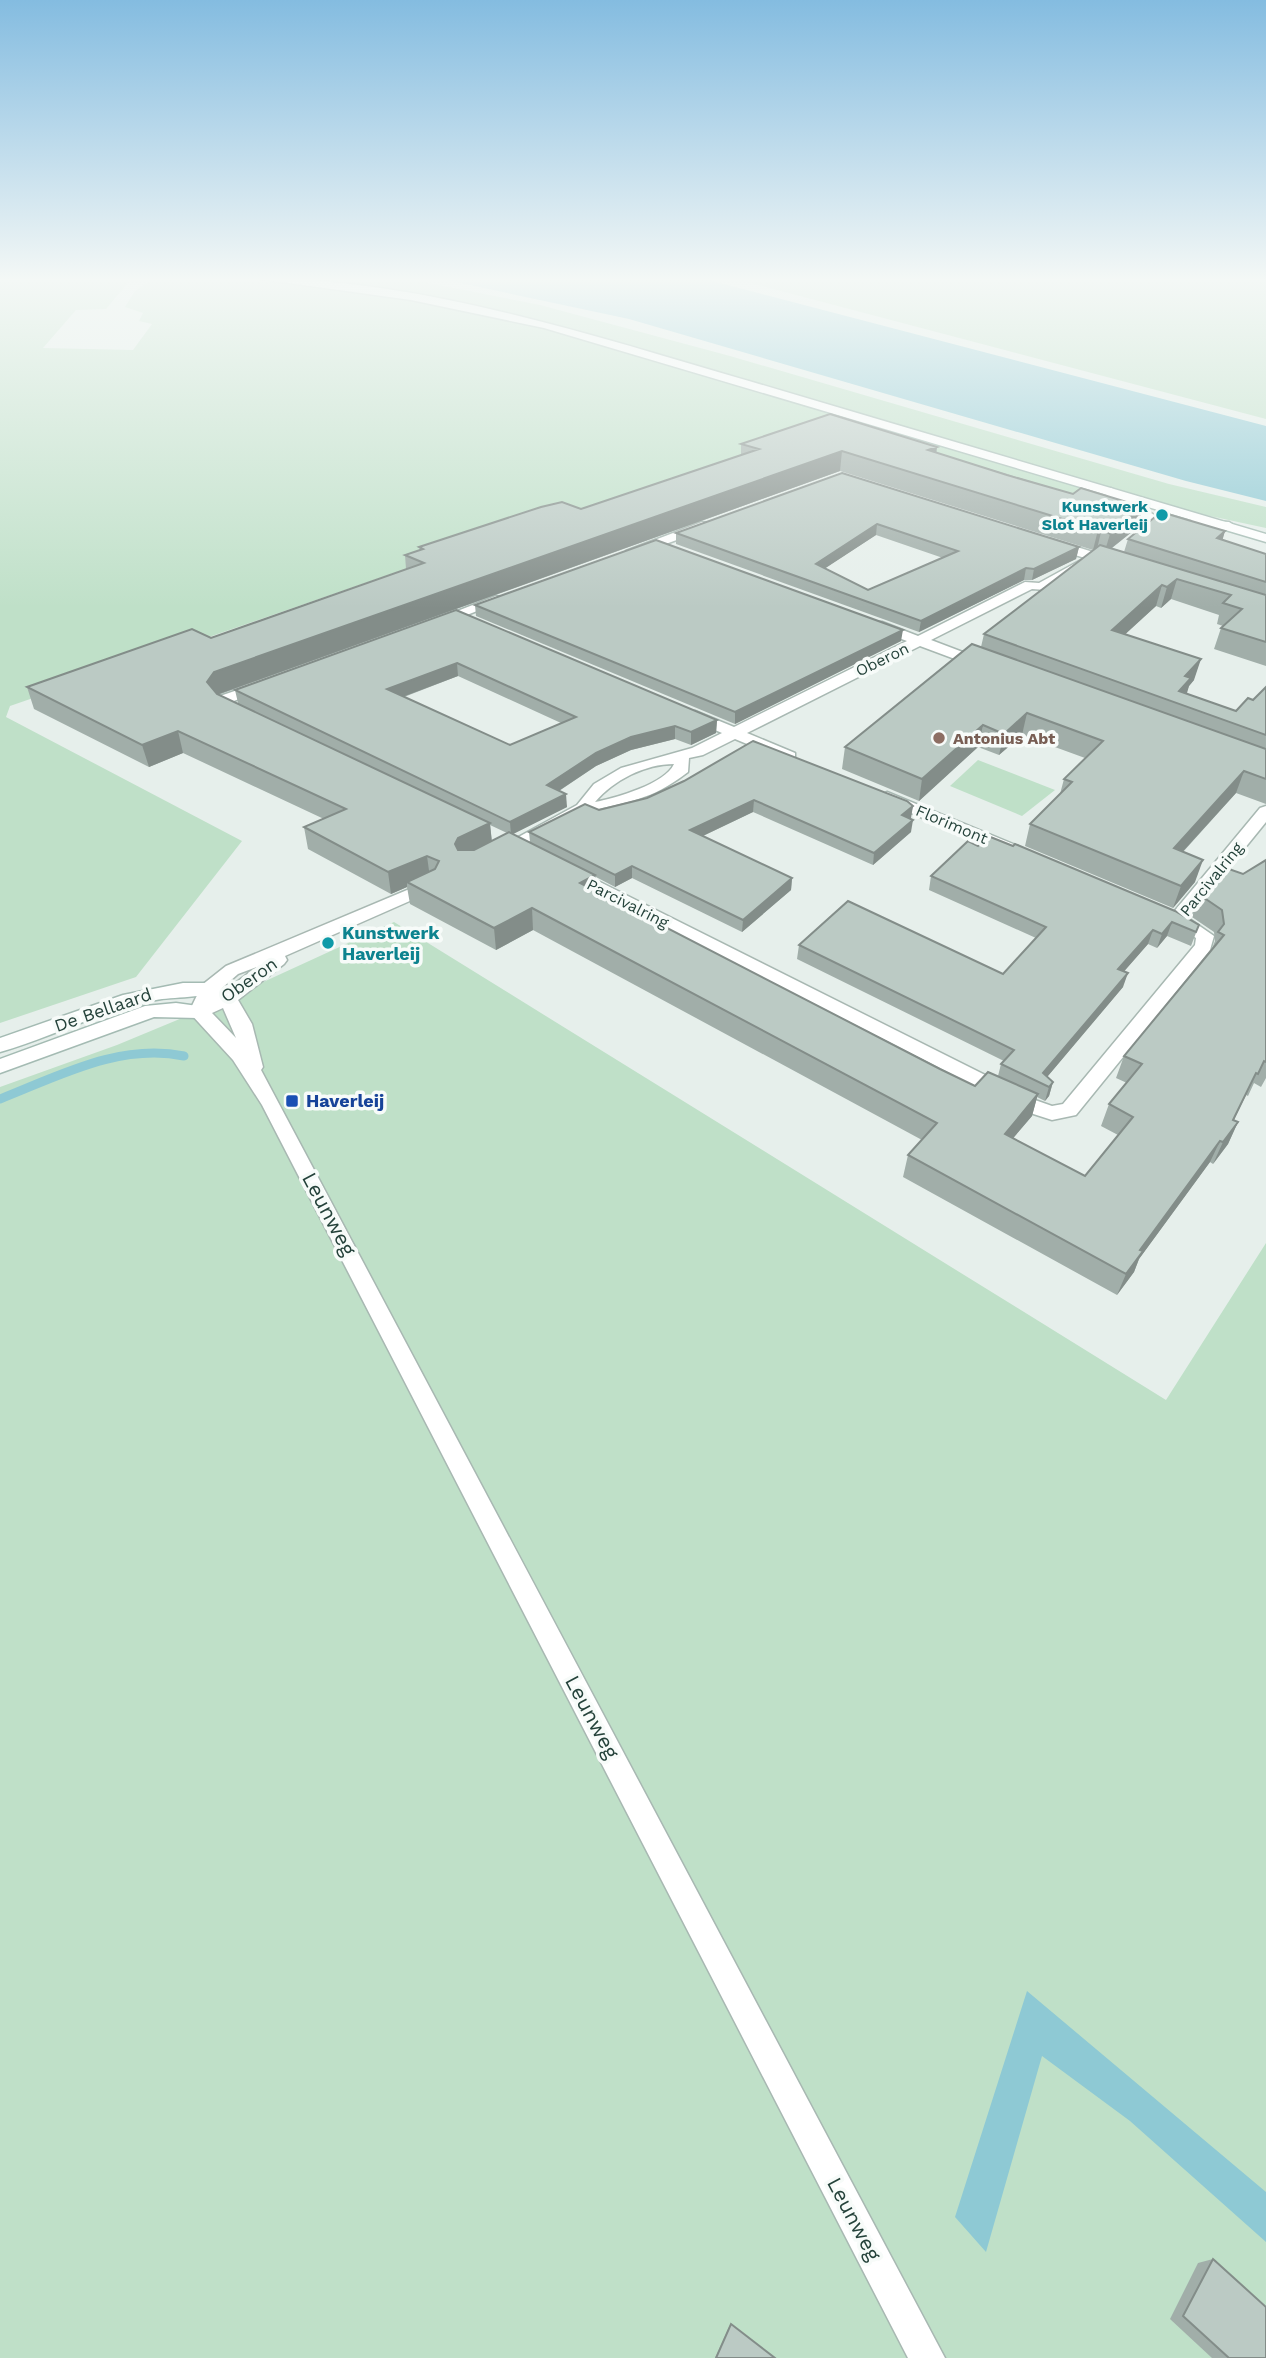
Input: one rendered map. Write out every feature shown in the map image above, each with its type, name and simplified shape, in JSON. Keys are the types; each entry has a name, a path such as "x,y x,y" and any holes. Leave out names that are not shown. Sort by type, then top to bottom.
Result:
{"street":[{"path":"757,388 1266,538"},
{"path":"1111,492 1152,525 1229,526"},
{"path":"612,559 718,520"},
{"path":"1029,535 1107,556 1134,569"},
{"path":"654,543 679,552"},
{"name":"Oberon","path":"583,808 588,798 607,782 666,758 697,752 728,731 915,639 1030,585 1041,587 1107,556"},
{"path":"418,629 512,595"},
{"path":"456,615 482,626"},
{"path":"863,620 1001,671"},
{"path":"252,721 228,710 223,703 225,699 277,680"},
{"path":"675,708 805,762"},
{"name":"Oberon","path":"479,861 583,808 635,797 665,782 682,769 682,760 666,758"},
{"name":"Florimont","path":"866,788 1029,857"},
{"name":"Parcivalring","path":"559,868 1028,1105 1052,1113 1069,1110 1204,946 1205,936 1171,916 1266,811"},
{"path":"488,835 536,856"},
{"name":"Oberon","path":"198,1012 209,989 232,970 305,942 431,885"},
{"name":"Oberon","path":"198,1012 228,998 305,942"},
{"name":"De Bellaard","path":"0,1045 154,992 183,988 209,989"},
{"path":"209,989 228,998"},
{"name":"Leunweg","path":"228,998 238,1014 256,1075 927,2358"},
{"name":"De Bellaard","path":"0,1066 152,1011 176,1009 198,1012"},
{"name":"Leunweg","path":"198,1012 213,1024 256,1075"}],"green space":[{"path":"0,388 748,388 1103,493 1137,517 1095,504 744,456 446,555 10,706 6,717 242,841 136,977 0,1023"},
{"path":"769,388 840,388 1169,484 1266,507 1266,528 1182,510"},
{"path":"1149,388 1266,388 1266,419"},
{"path":"978,760 1055,790 1022,816 950,786"},
{"path":"394,922 1166,1400 1266,1243 1266,2358 0,2358 0,1087 117,1045 211,1006"}],"water":[{"path":"866,388 1121,388 1266,426 1266,501 1186,481"},
{"path":"1027,1991 1266,2192 1266,2242 1130,2121 1042,2056 986,2252 955,2217"}],"building":[{"path":"830,414 937,447 928,450 1007,475 1073,494 1081,488 1143,507 1110,534 1102,528 1098,530 842,451 214,672 207,682 217,694 490,823 458,838 455,844 458,850 474,850 509,832 595,875 580,883 940,1069 975,1086 988,1072 1038,1094 1005,1134 1085,1176 1133,1117 1109,1104 1142,1064 1124,1056 1224,935 1218,932 1224,924 1222,910 1200,895 1223,867 1243,874 1266,860 1266,1062 1264,1061 1258,1074 1256,1073 1233,1120 1238,1122 1223,1142 1220,1141 1140,1250 1143,1251 1126,1274 908,1155 937,1123 532,908 494,928 407,882 435,869 439,861 427,856 388,872 304,827 346,809 178,731 142,745 27,687 192,629 211,638 424,563 405,555 423,549 419,547 562,502 581,509 759,449 741,444"},
{"path":"842,473 1079,547 1034,569 1026,568 921,621 676,533","holes":["877,524 958,551 868,590 816,564"]},
{"path":"1161,512 1225,531 1217,538 1266,554 1266,582 1128,539"},
{"path":"656,540 903,630 735,712 475,605"},
{"path":"1100,545 1266,595 1266,642 1221,628 1242,609 1223,603 1231,595 1177,579 1167,587 1162,585 1112,630 1201,659 1185,676 1191,678 1179,691 1236,711 1248,698 1253,700 1266,687 1266,735 984,634"},
{"path":"456,610 717,720 691,732 675,726 631,737 596,753 547,785 566,794 510,822 235,690","holes":["457,663 576,717 510,745 387,689"]},
{"path":"972,644 1266,749 1266,779 1244,771 1174,848 1203,860 1181,886 1030,824 1072,782 1064,779 1103,741 1027,713 1004,734 983,725 922,779 845,747"},
{"path":"753,741 907,801 913,806 902,815 913,820 874,853 754,800 690,830 792,878 743,920 632,866 615,875 529,832 585,804 599,810 647,798 684,781"},
{"path":"988,836 1013,846 1015,844 1175,911 1199,925 1196,932 1172,922 1162,934 1153,930 1118,969 1128,973 1043,1073 1053,1082 1049,1087 1001,1064 1014,1050 799,945 848,901 1003,974 1046,927 931,876 968,841 978,846"},
{"path":"1213,2259 1266,2307 1266,2358 1229,2358 1183,2316"},
{"path":"731,2324 775,2358 716,2358"}],"waterway":[{"path":"0,1099 67,1072 113,1058 160,1053 184,1056"}],"place":[{"name":"Kunstwerk Slot Haverleij","path":"1162,515"},
{"name":"Antonius Abt","path":"939,738"},
{"name":"Kunstwerk Haverleij","path":"328,943"},
{"name":"Haverleij","path":"292,1101"}]}
